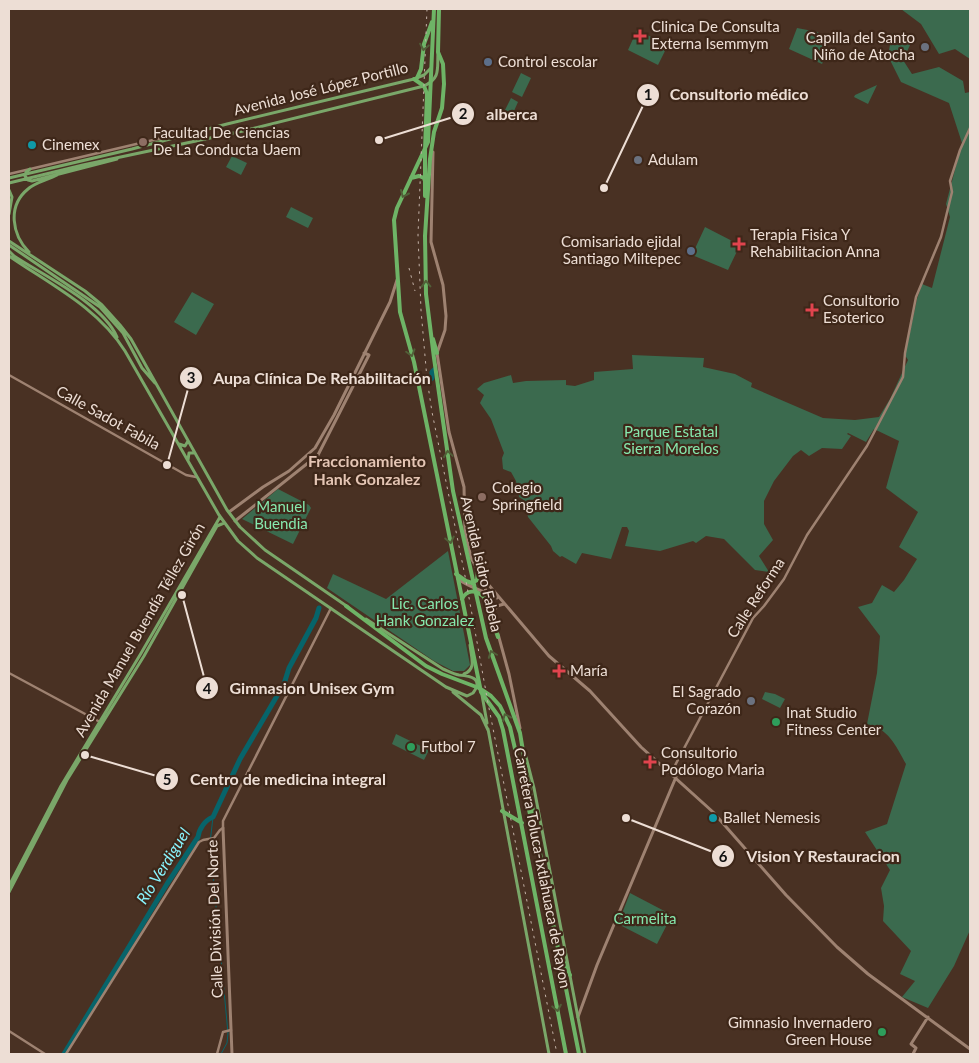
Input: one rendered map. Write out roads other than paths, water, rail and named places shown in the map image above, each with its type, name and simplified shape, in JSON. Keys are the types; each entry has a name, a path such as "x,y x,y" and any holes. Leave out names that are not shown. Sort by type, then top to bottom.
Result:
{"highway":[{"name":"Avenida Isidro Fabela","path":"434,9 428,142 394,220 399,305 424,411 481,692"},
{"name":"Avenida Isidro Fabela","path":"439,9 438,52 443,64 444,84 442,108 430,159 426,221 426,294 453,491 480,616 489,647 520,733"},
{"path":"426,221 425,150 427,94 424,86 416,78 421,70 424,44 433,17"},
{"path":"411,178 419,176 424,178 425,181"},
{"path":"431,333 436,353"},
{"path":"457,576 466,581 474,582 477,579 477,569 469,563 471,558"},
{"path":"462,599 467,592 475,590 481,595 486,601 498,638"},
{"path":"346,606 426,666 479,688 500,706 510,727 542,863"},
{"name":"Carretera Toluca-Ixtlahuaca de Rayon","path":"481,692 499,717 502,725 566,1054"},
{"name":"Carretera Toluca-Ixtlahuaca de Rayon","path":"520,733 526,758 542,863 579,1054"},
{"path":"502,812 517,818 522,823"},
{"path":"558,950 570,975"}],"main road":[{"name":"Avenida José López Portillo","path":"9,179 243,131 424,86 437,76 438,52"},
{"name":"Avenida José López Portillo","path":"9,179 416,78 424,75 432,67"},
{"path":"326,100 331,103 328,109"},
{"path":"433,141 430,242 443,285 446,316 445,330 436,353"},
{"path":"30,169 25,174 26,178 30,181 113,161 121,157"},
{"path":"35,258 16,235 14,225 16,209 20,199 29,188 57,175"},
{"path":"9,190 12,198 9,214"},
{"path":"9,243 85,291 109,312 131,339 229,512 253,540 346,606 438,666 456,674 472,677 476,681 476,688 471,695 462,694 446,686"},
{"path":"9,243 100,307 126,338 147,374 157,385"},
{"path":"9,251 18,259 83,300 109,324 179,444 196,477 224,523 238,541 257,558 446,686 477,711 483,718 488,730"},
{"path":"9,256 88,308 119,342"},
{"path":"229,512 263,487 279,478 315,448 390,302 398,276"},
{"path":"390,302 396,301 399,305"},
{"path":"235,521 318,455 369,355 364,353"},
{"name":"Avenida Isidro Fabela","path":"436,353 449,432 462,475 466,503 465,528 471,558 482,577 487,592 511,680 520,733"},
{"path":"179,444 185,446 188,441"},
{"path":"188,460 189,453 196,453"},
{"name":"Avenida Manuel Buendía Téllez Girón","path":"102,723 220,516"},
{"name":"Avenida Manuel Buendía Téllez Girón","path":"9,886 61,791 144,656 217,526 224,523"},
{"path":"457,576 475,590 487,592 500,600"},
{"path":"482,577 549,656 590,691 641,747 718,817 786,895 842,952 868,974 970,1049"},
{"path":"492,614 497,606 504,604"},
{"path":"464,674 471,670 473,666 469,635"},
{"name":"Carretera Toluca-Ixtlahuaca de Rayon","path":"481,692 502,812 549,1054"},
{"name":"Carretera Toluca-Ixtlahuaca de Rayon","path":"526,758 534,790 585,1054"},
{"path":"578,1017 597,965 676,778"},
{"name":"Calle División Del Norte","path":"223,828 227,1031 232,1054"},
{"name":"Avenida Manuel Buendía Téllez Girón","path":"9,892 12,880"},
{"path":"913,1054 916,1048 912,1044 928,1017"}],"street":[{"name":"Calle Reforma","path":"671,773 753,618 784,580 806,535 867,446 903,377 905,353 916,297 942,234 952,192 950,181 960,150 970,128"},
{"path":"9,179 30,169 184,133 191,133"},
{"name":"Calle Sadot Fabila","path":"9,375 186,475 196,477"},
{"path":"223,828 223,821 331,608"},
{"path":"9,673 102,723"},
{"name":"Calle División Del Norte","path":"66,1054 197,844 202,840 209,839 223,828"},
{"path":"9,1031 45,1054"},
{"path":"217,1054 227,1031"}],"waterway":[{"name":"Río Verdiguel","path":"426,383 432,378 434,370"},
{"name":"Río Verdiguel","path":"64,1054 167,884 198,837 201,828 207,820 213,817 240,759 284,684 289,668 316,618 319,608"},
{"path":"213,817 210,843 228,1033 227,1043 221,1054"}],"railway":[{"path":"427,9 418,235 421,310 427,379 557,1054"},
{"path":"409,268 415,291"}],"place":[{"name":"Clinica De Consulta Externa Isemmym","path":"640,36"},
{"name":"Capilla del Santo Niño de Atocha","path":"925,47"},
{"name":"Control escolar","path":"488,62"},
{"name":"alberca","path":"379,140"},
{"name":"Facultad De Ciencias De La Conducta Uaem","path":"143,142"},
{"name":"Cinemex","path":"32,145"},
{"name":"Adulam","path":"638,160"},
{"name":"Consultorio médico","path":"604,188"},
{"name":"Terapia Fisica Y Rehabilitacion Anna","path":"739,244"},
{"name":"Comisariado ejidal Santiago Miltepec","path":"691,251"},
{"name":"Consultorio Esoterico","path":"812,310"},
{"name":"Aupa Clínica De Rehabilitación","path":"167,465"},
{"name":"Colegio Springfield","path":"482,497"},
{"name":"Gimnasion Unisex Gym","path":"182,595"},
{"name":"María","path":"559,671"},
{"name":"El Sagrado Corazón","path":"751,701"},
{"name":"Inat Studio Fitness Center","path":"776,722"},
{"name":"Futbol 7","path":"411,747"},
{"name":"Centro de medicina integral","path":"85,755"},
{"name":"Consultorio Podólogo Maria","path":"650,762"},
{"name":"Vision Y Restauracion","path":"626,818"},
{"name":"Ballet Nemesis","path":"713,818"},
{"name":"Gimnasio Invernadero Green House","path":"882,1032"}],"district":[{"name":"Fraccionamiento Hank Gonzalez","path":"367,470"}],"park label":[{"name":"Parque Estatal Sierra Morelos","path":"671,440"},
{"name":"Manuel Buendia","path":"281,516"},
{"name":"Lic. Carlos Hank Gonzalez","path":"425,612"},
{"name":"Carmelita","path":"645,919"}]}
